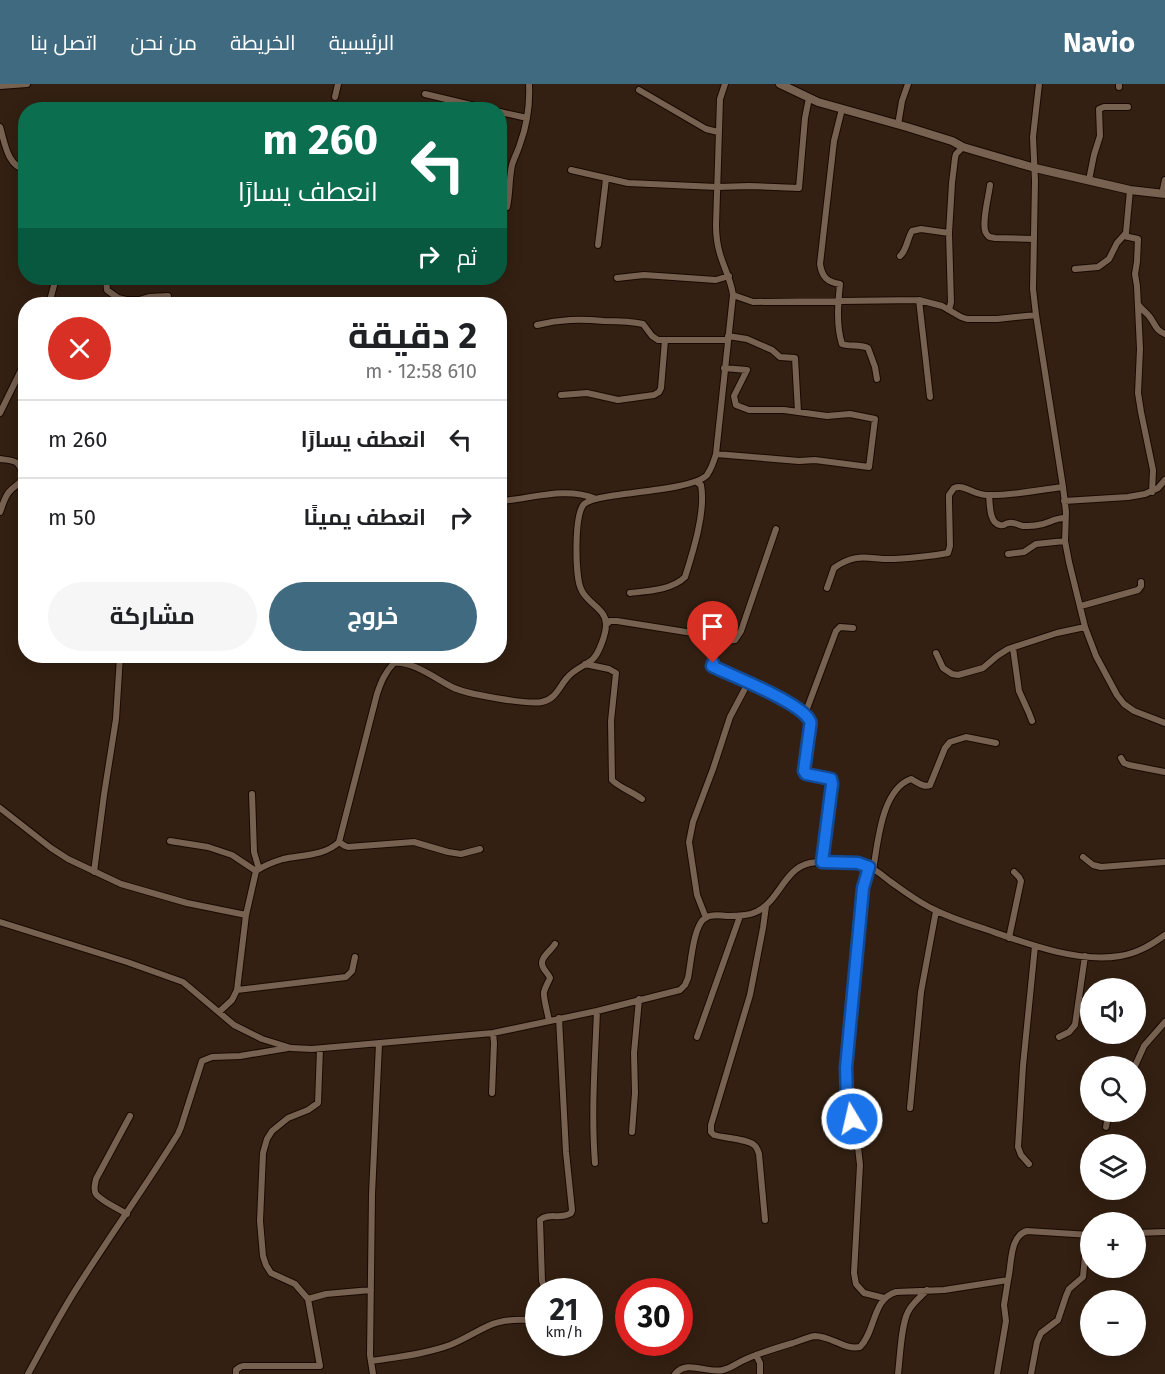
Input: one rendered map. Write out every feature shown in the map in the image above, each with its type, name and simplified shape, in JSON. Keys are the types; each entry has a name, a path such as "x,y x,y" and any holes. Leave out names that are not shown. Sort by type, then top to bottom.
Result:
{"street":[{"path":"0,86 27,84"},
{"path":"335,97 338,84"},
{"path":"507,207 513,162 527,118 529,84"},
{"path":"407,663 456,689 471,694 542,702 557,694 570,674 592,660 598,652 606,624 604,614 580,589 576,529 578,516 584,504 613,495 698,482 713,465 733,295 717,240 718,132 720,99 725,84"},
{"path":"780,84 809,98 842,109 898,124 952,141 963,147 1035,168 1130,190 1163,194 1165,180"},
{"path":"898,124 908,84"},
{"path":"1039,84 1033,137 1035,168 1033,289 1063,487 1066,512 1065,541 1085,627 1096,656 1117,695 1134,711 1165,723"},
{"path":"639,90 706,129 718,132"},
{"path":"425,94 458,102"},
{"path":"572,170 628,183 799,188 809,98"},
{"path":"1089,180 1100,136 1100,108 1104,106 1128,107"},
{"path":"842,109 834,141 820,264 826,278 840,284 842,344 861,345 868,348 877,379"},
{"path":"507,114 527,118"},
{"path":"0,127 11,160 18,167"},
{"path":"949,310 951,296 949,233 952,183 956,154 963,147"},
{"path":"598,245 606,179"},
{"path":"990,185 985,222 987,234 994,238 1034,239"},
{"path":"1075,269 1098,267 1109,259 1126,232 1130,190"},
{"path":"900,256 904,252 912,231 921,229 949,233"},
{"path":"1124,236 1138,238 1135,274 1140,349 1138,393 1153,470 1152,492"},
{"path":"617,278 644,275 716,280 729,276"},
{"path":"107,285 107,290 117,297"},
{"path":"733,295 753,302 919,300 932,303 961,317 977,320 1036,315"},
{"path":"149,297 168,296"},
{"path":"919,300 930,397"},
{"path":"1138,304 1150,316 1158,331 1165,334"},
{"path":"537,325 555,320 572,319 630,321 643,324 658,340 747,339 772,350 780,357 795,358 798,412"},
{"path":"561,395 587,393 618,399 657,393 661,388 665,340"},
{"path":"716,454 799,461 815,460 869,467 875,419 850,414 827,416 749,410 736,405 734,396 747,370 724,368"},
{"path":"0,414 18,377"},
{"path":"0,459 18,462"},
{"path":"1064,501 1145,494 1158,488 1165,480"},
{"path":"630,593 655,590 686,577 699,526 702,490 698,482"},
{"path":"0,512 6,496 18,485"},
{"path":"827,588 834,568 850,559 863,557 895,559 948,553 950,546 949,500 951,491 958,487 976,494 989,495 1063,487"},
{"path":"507,500 573,493 596,499"},
{"path":"989,495 992,516 997,524 1005,525 1010,522 1021,525 1038,525 1046,524 1054,518 1065,518"},
{"path":"716,642 735,640 741,631 776,529"},
{"path":"1008,554 1024,552 1036,544 1065,541"},
{"path":"1081,606 1138,590 1141,582"},
{"path":"606,624 610,621 617,621 705,635 715,639 716,649 712,666 789,702 805,714 811,722 805,773 831,779 832,784 822,862"},
{"path":"805,714 836,631 840,627 853,628"},
{"path":"936,653 943,668 958,675 983,668 1013,648 1057,633 1085,627"},
{"path":"1013,648 1019,691 1032,721"},
{"path":"94,872 116,719 120,663"},
{"path":"257,870 281,860 325,851 339,842 382,680 387,669 394,663"},
{"path":"584,664 616,672 611,721 612,780 642,799"},
{"path":"706,918 697,895 689,842 693,822 730,717 748,683"},
{"path":"884,1298 864,1293 855,1281 860,1165 857,1138 847,1098 846,1081 863,888 871,868 888,803 902,784 911,779 927,786 930,785 945,748 954,740 972,737 996,742"},
{"path":"1121,758 1129,765 1165,772"},
{"path":"219,1012 232,1000 237,990 246,915 257,870 254,852 252,794"},
{"path":"0,808 68,859 121,885 196,906 246,915"},
{"path":"170,841 208,847 232,855 257,870"},
{"path":"339,842 348,847 414,842 461,854 480,849"},
{"path":"1083,857 1093,866 1101,867 1165,862"},
{"path":"28,1374 74,1292 127,1214 181,1127 202,1061 212,1057 240,1056 291,1048 320,1049 493,1033 597,1011 680,990 688,978 696,933 706,918 713,915 753,914 766,906 797,868 809,863 858,863 871,868 936,911 1049,950 1085,956 1117,956 1150,946 1165,935"},
{"path":"1009,938 1021,881 1014,872"},
{"path":"765,1220 759,1154 756,1148 751,1143 714,1135 711,1128 750,995 766,906"},
{"path":"910,1108 921,992 936,911"},
{"path":"697,1036 740,916"},
{"path":"0,922 183,982 234,1024 262,1039 291,1048"},
{"path":"549,1021 543,997 550,978 541,962 555,944"},
{"path":"1029,1164 1021,1155 1018,1147 1023,1066 1035,946"},
{"path":"1059,1037 1069,1032 1075,1024 1085,956"},
{"path":"237,990 346,977 352,971 355,957"},
{"path":"632,1132 635,1094 634,1053 639,999"},
{"path":"595,1163 593,1140 597,1011"},
{"path":"542,1278 540,1220 544,1216 565,1217 572,1210 559,1018"},
{"path":"1140,1056 1144,1046 1165,1022"},
{"path":"492,1093 493,1033"},
{"path":"373,1374 370,1355 372,1194 379,1044"},
{"path":"320,1049 318,1103 288,1118 272,1131 267,1139 260,1221 263,1256 271,1274 299,1287 308,1299 321,1374"},
{"path":"127,1214 103,1200 96,1194 94,1187 96,1179 130,1116"},
{"path":"1106,1127 1107,1122"},
{"path":"998,1374 1006,1321 1004,1305 1015,1240 1021,1233 1027,1231 1080,1234"},
{"path":"1146,1233 1165,1232"},
{"path":"1031,1374 1041,1333 1058,1320 1069,1289 1082,1278"},
{"path":"675,1374 686,1367 716,1372 756,1355 813,1336 848,1347 860,1347 868,1335 881,1302 889,1294 944,1290 1008,1280"},
{"path":"308,1299 326,1294 371,1290"},
{"path":"898,1374 907,1314 927,1290"},
{"path":"372,1361 450,1345 490,1325 525,1319"},
{"path":"756,1355 760,1363 760,1374"},
{"path":"236,1374 236,1370 240,1367 278,1370 320,1366"}],"route":[{"path":"713,663 712,666 789,702 805,714 811,722 804,771 810,776 831,779 832,784 822,862 858,863 869,867 863,888 848,1051 847,1098 852,1119"}]}
